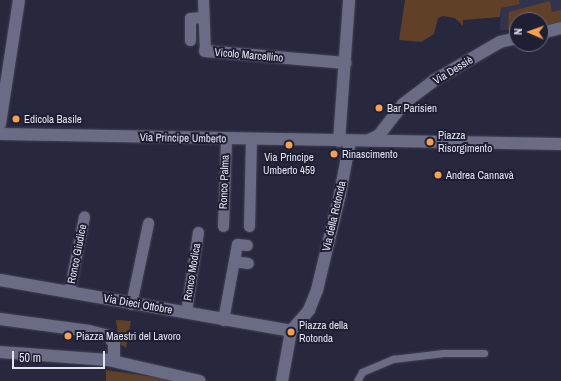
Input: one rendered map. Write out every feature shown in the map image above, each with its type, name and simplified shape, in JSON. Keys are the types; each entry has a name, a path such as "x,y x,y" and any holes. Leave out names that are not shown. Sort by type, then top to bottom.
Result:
{"street":[{"path":"0,124 19,0"},
{"name":"Vicolo Marcellino","path":"203,0 205,51 345,63"},
{"name":"Via della Rotonda","path":"291,331 309,310 317,290 340,194 344,141 345,63 349,0"},
{"path":"190,40 190,18 203,17"},
{"path":"549,31 561,28"},
{"name":"Via Dessiè","path":"366,141 379,135 403,104 433,81 500,42 509,40"},
{"path":"389,124 395,141"},
{"name":"Via Principe Umberto","path":"0,134 561,144"},
{"name":"Ronco Palma","path":"223,226 226,139"},
{"path":"249,226 251,139"},
{"name":"Ronco Giudice","path":"69,292 84,216"},
{"path":"131,304 148,223"},
{"name":"Ronco Modica","path":"186,312 198,232"},
{"path":"224,320 237,244 247,245"},
{"path":"234,261 248,264"},
{"name":"Via Dieci Ottobre","path":"0,280 291,331"},
{"path":"0,318 90,331 109,336 114,344 114,361"},
{"path":"282,381 291,331"},
{"path":"0,352 114,361 200,381"}],"lane":[{"path":"357,381 362,372 393,359 444,353 484,354"}],"shaded area":[{"path":"405,0 519,0 520,4 501,8 500,17 463,20 463,26 455,18 443,16 438,18 434,34 421,42 399,40"},
{"path":"501,0 561,0 561,23 549,22 549,12 509,12 509,31 500,30"},
{"path":"550,1 552,12 561,10 561,23 549,26 549,12 509,12"},
{"path":"116,320 131,321 126,348 119,343"},
{"path":"106,370 161,378 173,381 106,381"}],"place":[{"name":"Bar Parisien","path":"379,108"},
{"name":"Edicola Basile","path":"16,119"},
{"name":"Piazza Risorgimento","path":"430,142"},
{"name":"Via Principe Umberto 459","path":"289,145"},
{"name":"Rinascimento","path":"334,154"},
{"name":"Andrea Cannavà","path":"438,175"},
{"name":"Piazza della Rotonda","path":"291,332"},
{"name":"Piazza Maestri del Lavoro","path":"68,336"}]}
